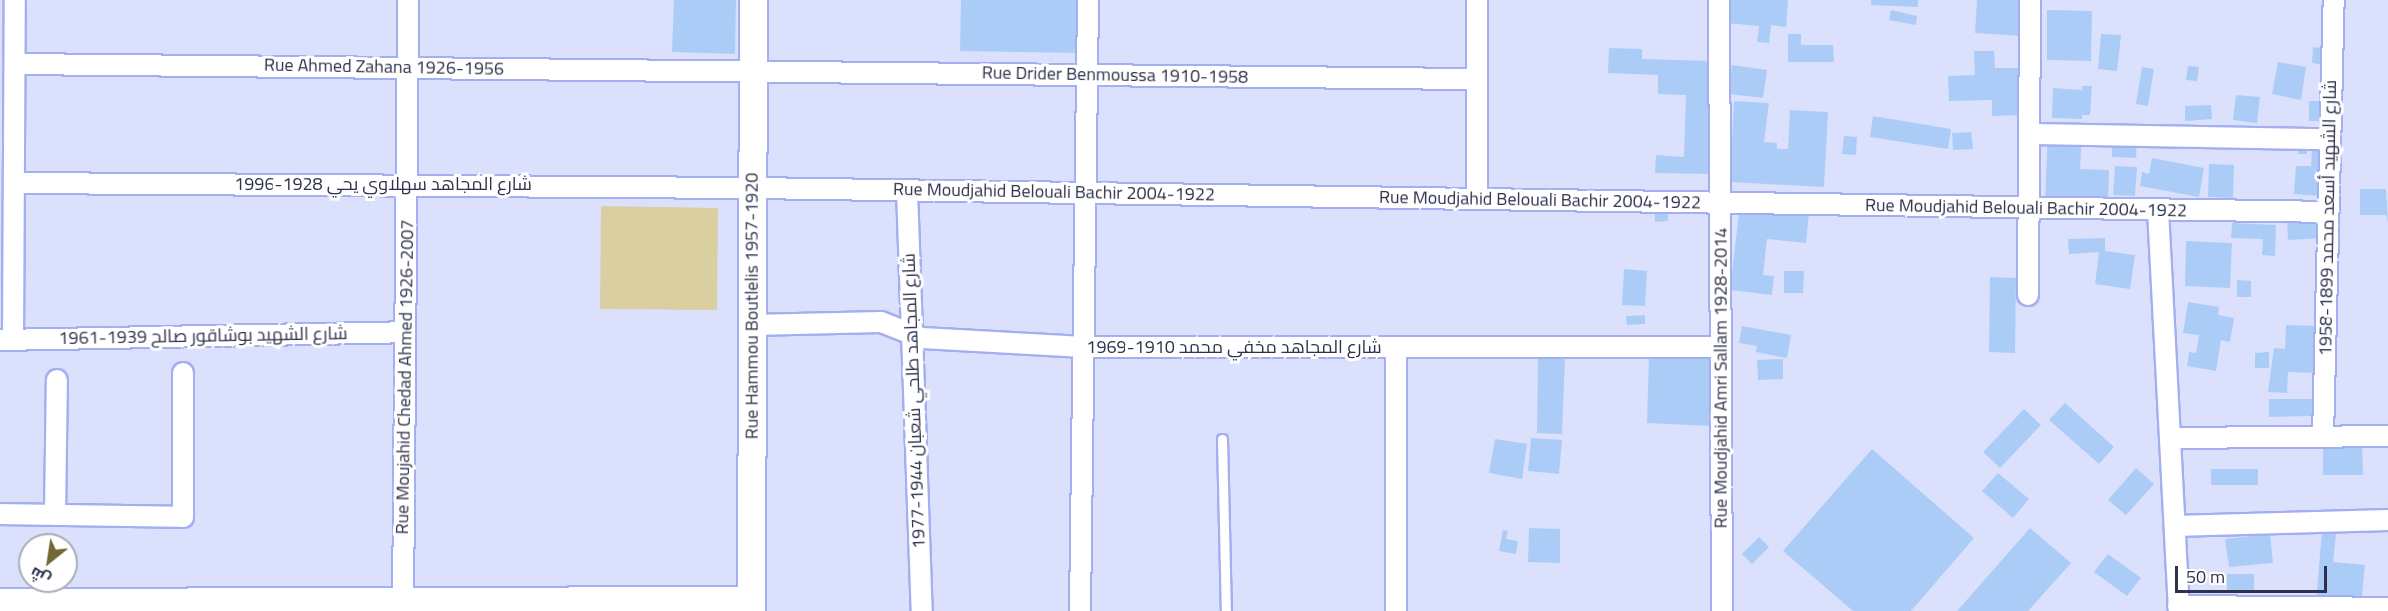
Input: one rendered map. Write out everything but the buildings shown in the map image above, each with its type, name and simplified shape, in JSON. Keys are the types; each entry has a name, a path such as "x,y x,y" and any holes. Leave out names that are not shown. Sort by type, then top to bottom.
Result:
{"main road":[{"name":"Rue Hammou Boutlelis 1957-1920","path":"751,605 753,0"},
{"path":"0,602 112,606 751,605"}],"street":[{"path":"7,340 14,183 15,0"},
{"name":"Rue Moujahid Chedad Ahmed 1926-2007","path":"403,606 408,0"},
{"path":"1080,611 1088,0"},
{"path":"1477,0 1477,199"},
{"name":"Rue Moudjahid Amri Sallam 1928-2014","path":"1719,0 1722,611"},
{"path":"2028,295 2031,207 2030,0"},
{"name":"شارع الشهيد أسعد محمد 1899-1958","path":"2323,437 2334,0"},
{"name":"Rue Ahmed Zahana 1926-1956","path":"15,64 753,71"},
{"name":"Rue Drider Benmoussa 1910-1958","path":"753,71 1477,79"},
{"path":"2030,134 2330,139"},
{"name":"شارع المجاهد سهلاوي يحي 1928-1996","path":"14,183 753,188"},
{"name":"Rue Moudjahid Belouali Bachir 2004-1922","path":"753,188 2328,212"},
{"name":"شارع المجاهد طلحي شعبان 1944-1977","path":"907,190 922,611"},
{"path":"2158,210 2178,608 2388,608"},
{"name":"شارع المجاهد مخفي محمد 1910-1969","path":"752,325 881,322 922,338 1084,347 1720,347"},
{"name":"شارع الشهيد بوشاقور صالح 1939-1961","path":"7,340 405,332"},
{"path":"1396,347 1396,611"},
{"path":"0,514 183,517 183,373"},
{"path":"54,515 57,380"},
{"path":"2171,438 2388,436"},
{"path":"2175,526 2388,520"}],"lane":[{"path":"1222,439 1226,611"}],"shaded area":[{"path":"601,206 718,208 717,310 600,309"}]}
